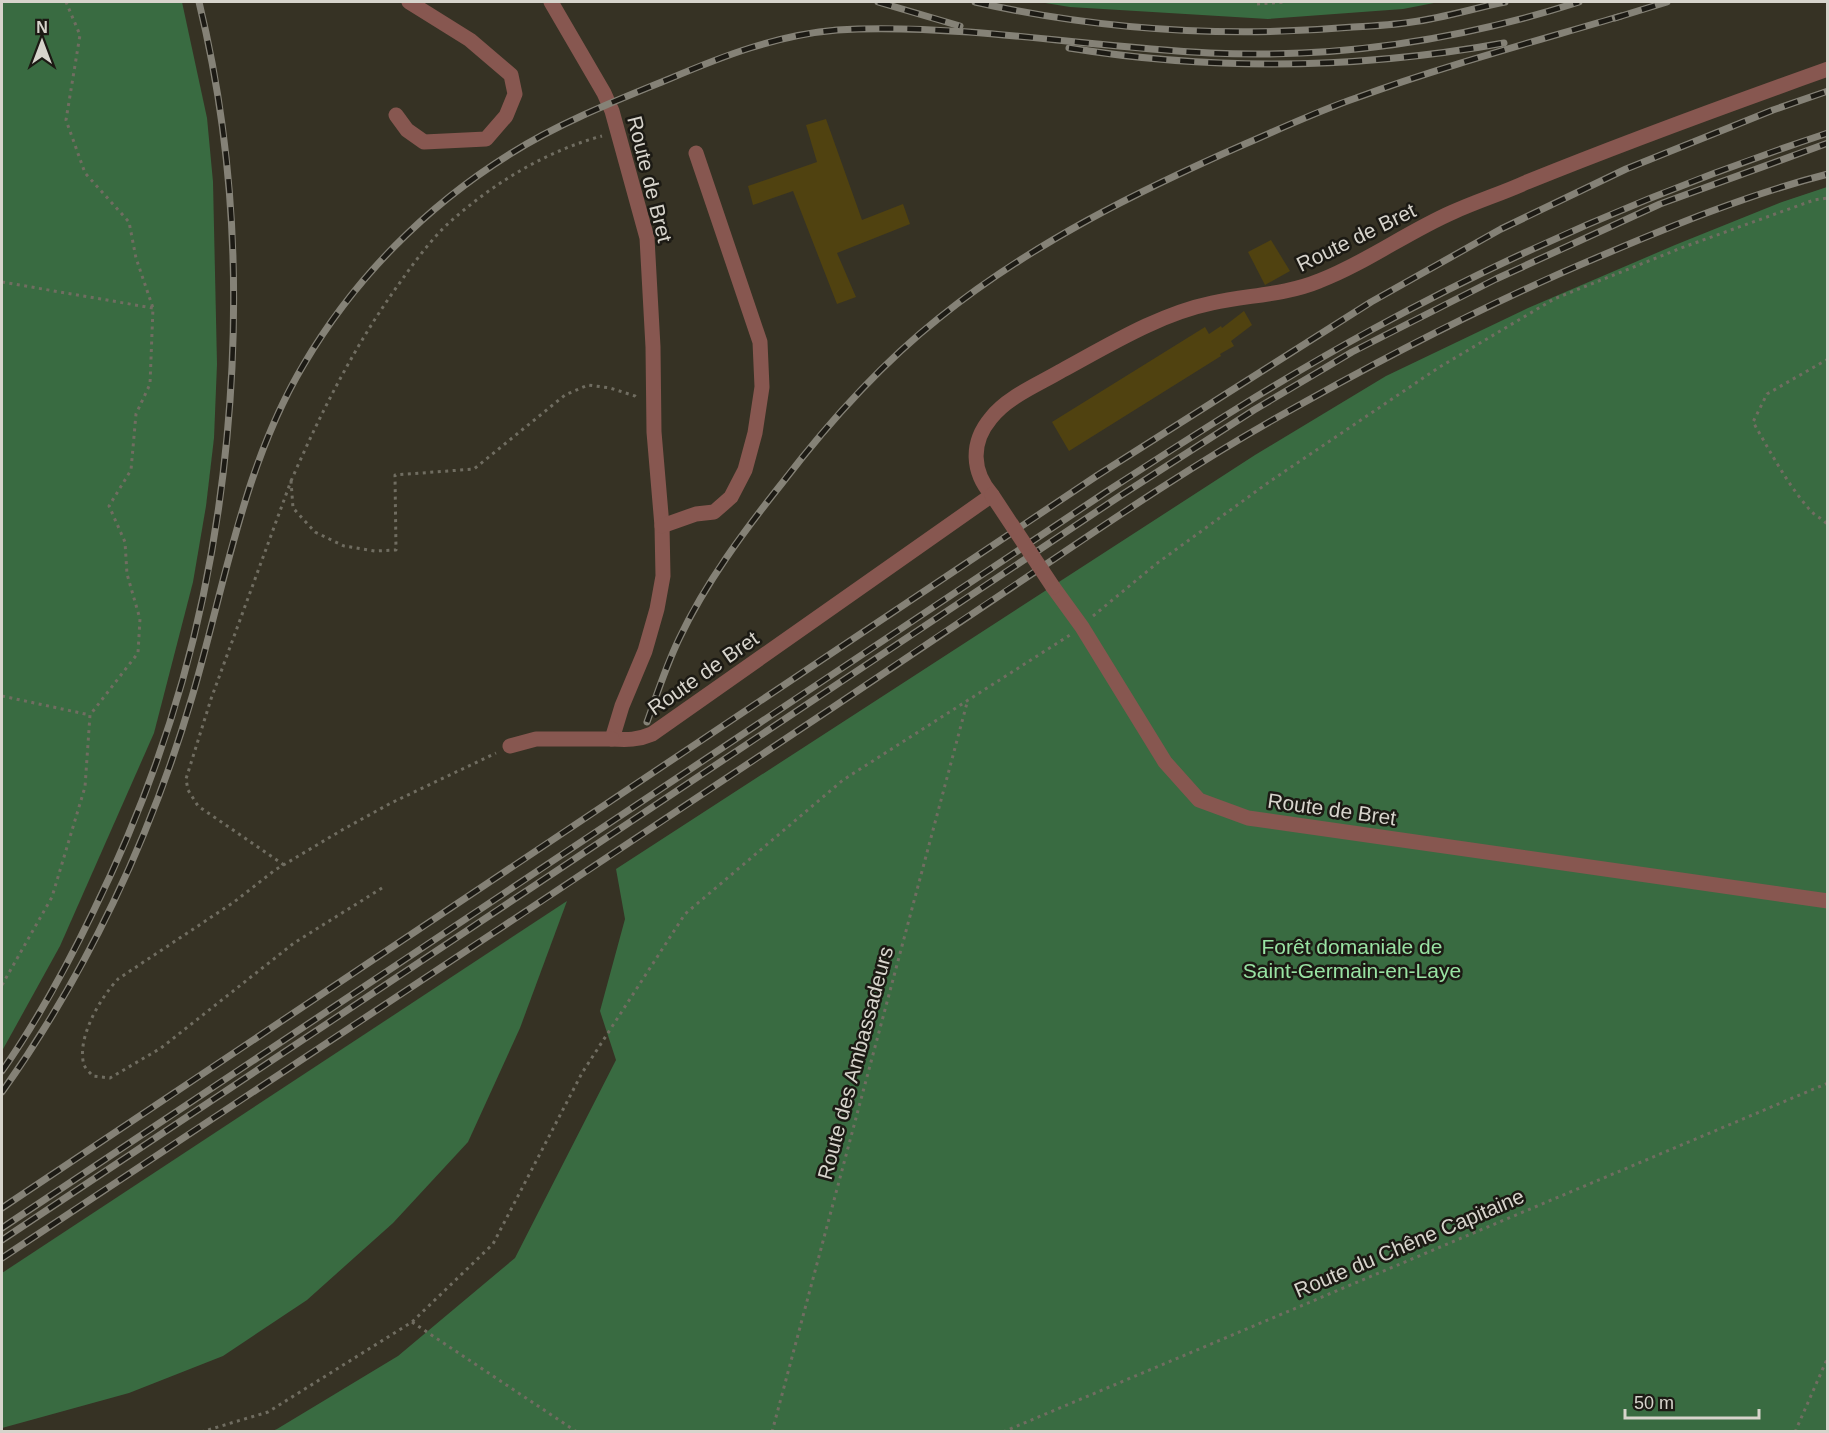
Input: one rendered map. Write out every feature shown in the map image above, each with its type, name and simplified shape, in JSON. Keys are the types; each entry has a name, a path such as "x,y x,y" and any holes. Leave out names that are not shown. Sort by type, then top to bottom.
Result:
{"lane":[{"path":"396,115 407,130 424,142 486,139 506,116 515,94 511,75 470,40 409,2"},
{"name":"Route de Bret","path":"551,2 604,93 613,116 647,238 653,347 654,432 662,526 663,576 657,609 645,651 622,706 612,739 629,741 642,739 652,734 992,495"},
{"name":"Route de Bret","path":"1827,69 1630,141 1451,213 1354,266 1318,282 1289,291 1212,303 1180,312 1140,330 1018,395 991,418 978,440 975,461 982,483 1082,627 1165,762 1199,800 1248,818 1827,901"},
{"path":"662,526 696,514 714,512 731,497 745,470 755,434 762,387 759,342 696,153"},
{"path":"510,746 536,739 612,739"}],"path":[{"path":"2,985 52,897 85,787 90,715 138,653 140,619 127,574 125,542 109,506 131,470 136,414 150,384 153,308 136,258 129,222 85,173 66,120 80,35 66,2"},
{"path":"1257,4 1286,2"},
{"path":"285,865 198,806 188,790 186,779 211,699 291,481 319,418 378,313 414,262 450,222 496,186 549,154 616,132"},
{"path":"201,1431 268,1412 412,1322 493,1244 582,1073 685,914 843,780 1082,627 1114,597 1156,564 1269,482 1438,368 1554,299 1727,230 1814,200 1827,198"},
{"path":"2,282 153,308"},
{"path":"1827,359 1767,394 1752,422 1811,512 1827,525"},
{"path":"291,481 293,508 315,532 344,546 375,551 396,550 395,476 474,469 565,395 588,385 635,396 640,401"},
{"path":"2,696 90,715"},
{"name":"Route des Ambassadeurs","path":"772,1431 967,702"},
{"path":"382,888 294,943 161,1048 110,1078 93,1076 84,1066 83,1048 91,1020 106,992 118,979 234,902 285,865 342,830 391,803 510,746"},
{"name":"Route du Chêne Capitaine","path":"1002,1431 1827,1083"},
{"path":"412,1322 577,1431"},
{"path":"1795,1431 1827,1357"}],"green space":[{"path":"2,2 182,2 207,118 213,182 217,364 214,438 206,506 193,582 154,733 60,946 2,1051"},
{"path":"1039,2 1439,2 1403,9 1268,19 1070,7"},
{"name":"Forêt domaniale de Saint-Germain-en-Laye","path":"1827,187 1827,1431 270,1432 398,1356 515,1258 616,1060 600,1011 625,919 616,869 1255,455 1386,376 1528,308 1675,245 1782,202"},
{"path":"567,901 520,1028 468,1142 393,1223 307,1300 223,1356 129,1393 2,1428 2,1273"}],"building":[{"path":"826,119 862,220 903,204 910,224 837,253 856,297 837,304 793,191 753,205 748,186 817,162 806,125"},
{"path":"1271,240 1290,271 1265,285 1248,252"},
{"path":"1244,311 1252,325 1231,341 1234,346 1069,451 1052,422 1205,327 1209,334 1221,326 1222,328"}],"railway":[{"path":"2,1071 40,1012 73,952 121,853 165,738 183,680 210,561 227,437 234,272 227,164 211,56 199,2"},
{"path":"878,2 960,26"},
{"path":"975,2 1022,12 1116,25 1258,32 1398,24 1505,2"},
{"path":"2,1092 33,1047 88,952 113,903 157,801 192,697 250,485 283,403 324,333 369,274 421,221 479,175 529,143 608,104 730,55 772,42 815,33 854,29 920,29 1210,53 1304,53 1350,50 1443,36 1489,27 1579,2"},
{"path":"1615,18 1667,2"},
{"path":"647,722 670,659 701,597 754,519 818,438 856,395 917,336 974,291 1048,243 1125,200 1300,120 1422,75 1621,16"},
{"path":"1069,48 1178,61 1287,64 1396,58 1504,43"},
{"path":"2,1208 1098,475 1371,302 1501,229 1626,169 1773,110 1828,91"},
{"path":"2,1228 1106,492 1271,388 1373,329 1539,246 1711,174 1828,133"},
{"path":"2,1240 1120,496 1254,410 1352,352 1496,279 1660,204 1828,143"},
{"path":"2,1258 1107,523 1243,437 1391,355 1554,276 1710,212 1769,191 1828,174"}]}
